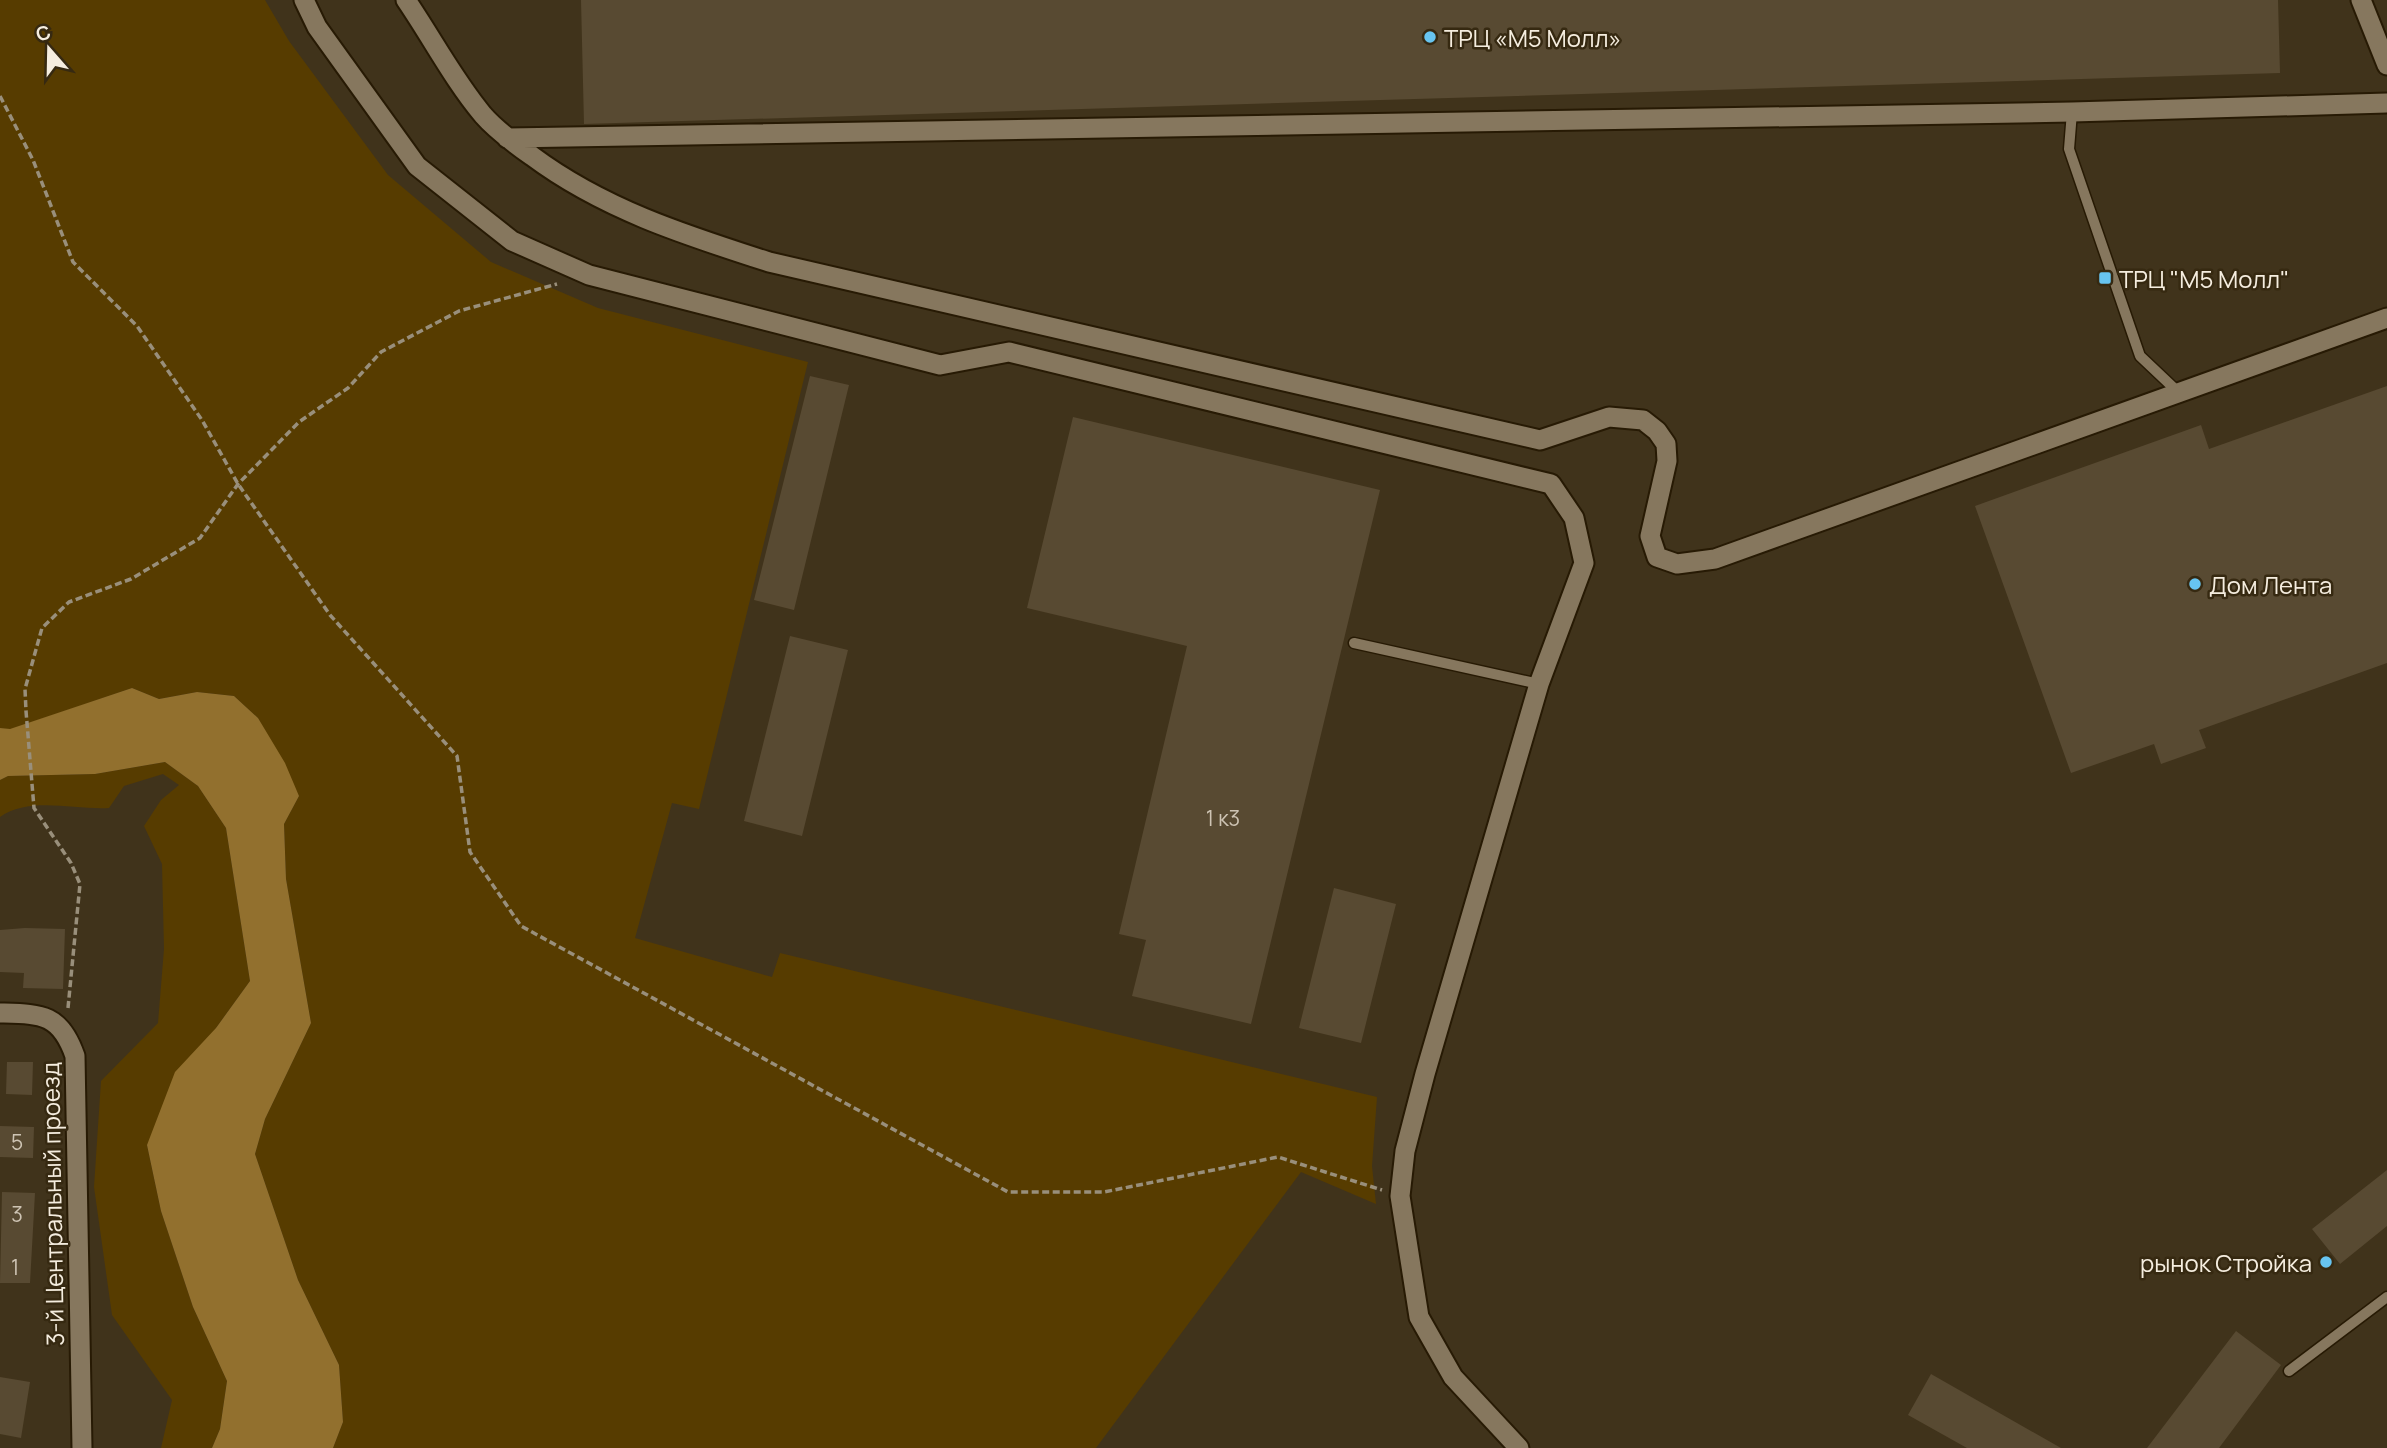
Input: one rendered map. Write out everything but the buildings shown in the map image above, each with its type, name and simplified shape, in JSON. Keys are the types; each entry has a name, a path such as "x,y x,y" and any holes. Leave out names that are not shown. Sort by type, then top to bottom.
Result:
{"street":[{"path":"304,0 317,27 417,166 512,241 589,275 940,365 1009,352 1551,484 1574,518 1584,563 1539,684 1419,1099 1405,1151 1400,1196 1419,1317 1453,1377 1519,1448"},
{"path":"405,0 453,75 484,116 507,138 566,182 632,215 769,262 1541,440 1609,417 1643,420 1657,431 1666,444 1667,461 1650,536 1657,557 1677,564 1715,559 2177,391 2387,318"},
{"path":"2361,0 2387,65"},
{"path":"507,138 2072,112 2387,103"},
{"name":"3-й Центральный проезд","path":"0,1013 32,1014 49,1018 61,1026 75,1056 82,1448"}],"lane":[{"path":"2072,112 2070,149 2140,356 2177,391"},
{"path":"1354,643 1539,684"},
{"path":"2289,1371 2387,1297"}],"path":[{"path":"0,96 33,160 73,262 137,326 202,420 237,484 330,614 457,756 470,852 521,926 1008,1192 1104,1192 1278,1157 1400,1196"},
{"path":"61,1026 71,1003 80,884 71,863 34,808 25,689 42,628 69,601 131,579 200,538 237,484 299,422 348,388 381,352 459,311 589,275"}],"shaded area":[{"path":"0,0 265,0 289,41 388,175 491,262 598,308 808,362 699,809 672,803 635,938 772,977 780,953 1377,1097 1372,1166 1376,1204 1301,1172 1096,1448 333,1448 343,1422 339,1365 298,1280 255,1154 265,1119 311,1023 286,879 284,824 299,796 258,718 234,696 197,692 159,699 132,688 10,730 0,728"},
{"path":"132,688 159,699 197,692 234,696 258,718 285,763 299,796 284,824 286,879 311,1023 265,1119 255,1154 298,1280 339,1365 343,1422 333,1448 212,1448 220,1429 227,1381 193,1307 161,1211 147,1145 175,1072 216,1028 250,981 226,828 198,786 165,762 95,774 8,776 0,780 0,728 10,729"},
{"path":"165,762 198,786 226,828 250,981 216,1028 147,1145 161,1211 193,1307 227,1381 220,1429 212,1448 161,1448 172,1400 112,1315 94,1187 101,1081 158,1023 164,949 162,864 144,826 161,800 179,785 163,774 124,786 109,808 38,805 24,807 0,817 0,780 8,776 95,774"}],"place":[{"name":"ТРЦ «М5 Молл»","path":"1430,37"},
{"name":"ТРЦ \"М5 Молл\"","path":"2105,278"},
{"name":"Дом Лента","path":"2195,584"},
{"name":"рынок Стройка","path":"2326,1262"}]}
